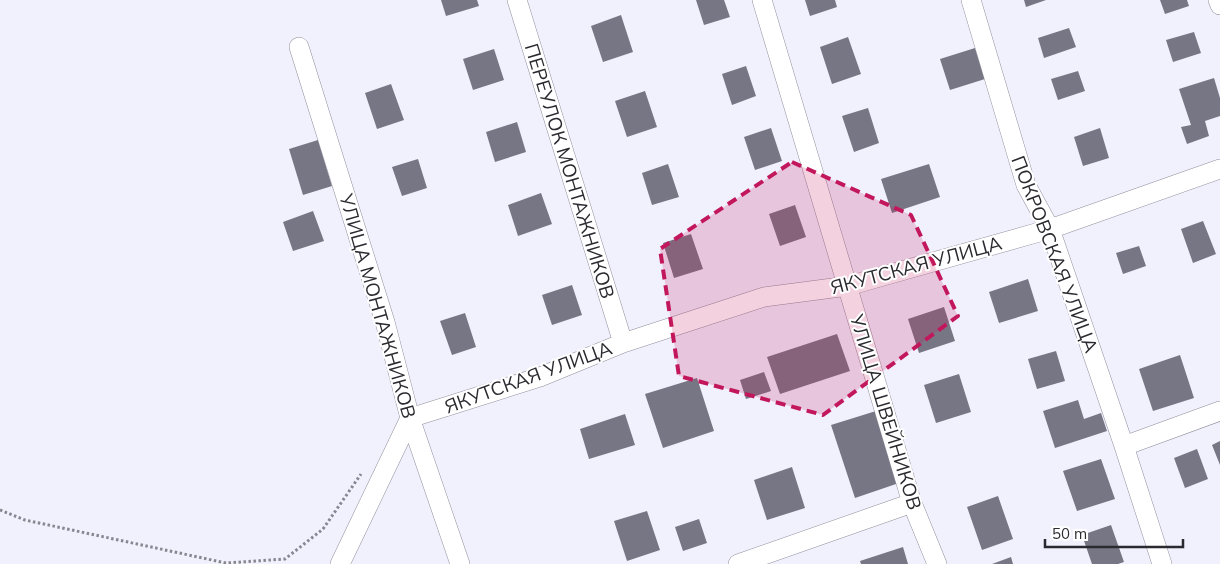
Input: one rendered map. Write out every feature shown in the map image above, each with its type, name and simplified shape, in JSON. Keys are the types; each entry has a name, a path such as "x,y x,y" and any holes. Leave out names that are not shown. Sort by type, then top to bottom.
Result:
{"street":[{"name":"ПЕРЕУЛОК МОНТАЖНИКОВ","path":"517,0 623,343"},
{"name":"УЛИЦА ШВЕЙНИКОВ","path":"762,0 912,503 936,564"},
{"name":"ПОКРОВСКАЯ УЛИЦА","path":"971,0 1026,185 1050,229 1162,564"},
{"path":"1218,0 1220,5"},
{"name":"УЛИЦА МОНТАЖНИКОВ","path":"299,47 384,322 410,418 460,564"},
{"name":"ЯКУТСКАЯ УЛИЦА","path":"410,418 540,377 623,343 764,297 848,286 1050,229 1220,169"},
{"path":"1124,446 1220,411"},
{"path":"340,564 410,418"},
{"path":"738,564 912,503"}],"path":[{"path":"0,510 25,520 225,563 286,559 323,529 361,474"}],"highlighted area":[{"path":"792,162 911,215 958,316 823,415 679,376 660,249"}],"building":[{"path":"441,0 477,0 479,6 446,16"},
{"path":"696,0 724,0 730,17 704,25"},
{"path":"805,0 835,0 837,7 810,16"},
{"path":"1024,0 1046,0 1026,7"},
{"path":"1160,0 1187,0 1189,6 1165,14"},
{"path":"621,15 633,52 603,62 591,26"},
{"path":"1069,28 1076,47 1044,58 1038,38"},
{"path":"1194,32 1201,53 1173,62 1166,40"},
{"path":"848,37 861,74 832,84 820,47"},
{"path":"975,48 985,79 950,90 940,59"},
{"path":"494,49 504,80 473,90 463,59"},
{"path":"746,66 756,96 732,105 722,74"},
{"path":"1078,71 1085,91 1058,100 1051,79"},
{"path":"1214,78 1220,98 1220,116 1205,121 1209,136 1187,144 1181,127 1191,125 1179,89"},
{"path":"391,84 404,120 377,129 365,93"},
{"path":"645,91 657,127 627,137 615,101"},
{"path":"868,108 879,143 854,152 842,116"},
{"path":"517,122 526,152 495,162 486,132"},
{"path":"771,128 782,161 755,170 744,137"},
{"path":"1100,128 1109,158 1083,166 1074,137"},
{"path":"318,140 332,186 303,195 289,149"},
{"path":"418,159 427,188 402,196 392,167"},
{"path":"668,164 679,197 652,205 642,173"},
{"path":"929,164 940,197 892,213 881,179"},
{"path":"541,193 552,224 518,236 508,205"},
{"path":"795,205 806,237 780,246 769,214"},
{"path":"313,211 324,241 293,251 283,222"},
{"path":"1203,221 1216,254 1193,263 1181,229"},
{"path":"691,234 703,269 674,278 663,243"},
{"path":"1139,246 1146,266 1123,274 1116,253"},
{"path":"1028,279 1038,311 999,323 989,292"},
{"path":"572,285 582,315 552,325 542,295"},
{"path":"944,307 955,341 919,353 908,319"},
{"path":"465,313 476,347 452,355 440,321"},
{"path":"837,334 850,371 780,394 767,357"},
{"path":"1056,351 1065,381 1037,389 1028,359"},
{"path":"1180,355 1194,398 1153,411 1139,369"},
{"path":"764,372 771,391 746,399 740,380"},
{"path":"959,374 971,412 936,423 924,385"},
{"path":"697,378 714,431 663,448 645,394"},
{"path":"1078,400 1084,419 1101,413 1107,431 1055,448 1043,411"},
{"path":"876,411 899,483 855,498 831,425"},
{"path":"625,414 635,445 589,459 580,429"},
{"path":"1220,441 1220,465 1212,445"},
{"path":"1197,449 1208,479 1185,488 1174,458"},
{"path":"1101,459 1115,499 1077,511 1063,471"},
{"path":"792,467 805,508 767,520 754,480"},
{"path":"998,496 1013,539 982,550 967,507"},
{"path":"647,511 660,550 627,561 614,521"},
{"path":"699,519 707,543 683,551 675,527"},
{"path":"1111,525 1124,562 1118,564 1092,564 1082,535"},
{"path":"903,547 908,564 861,564 860,561"},
{"path":"1011,557 1013,564 992,564"}]}
